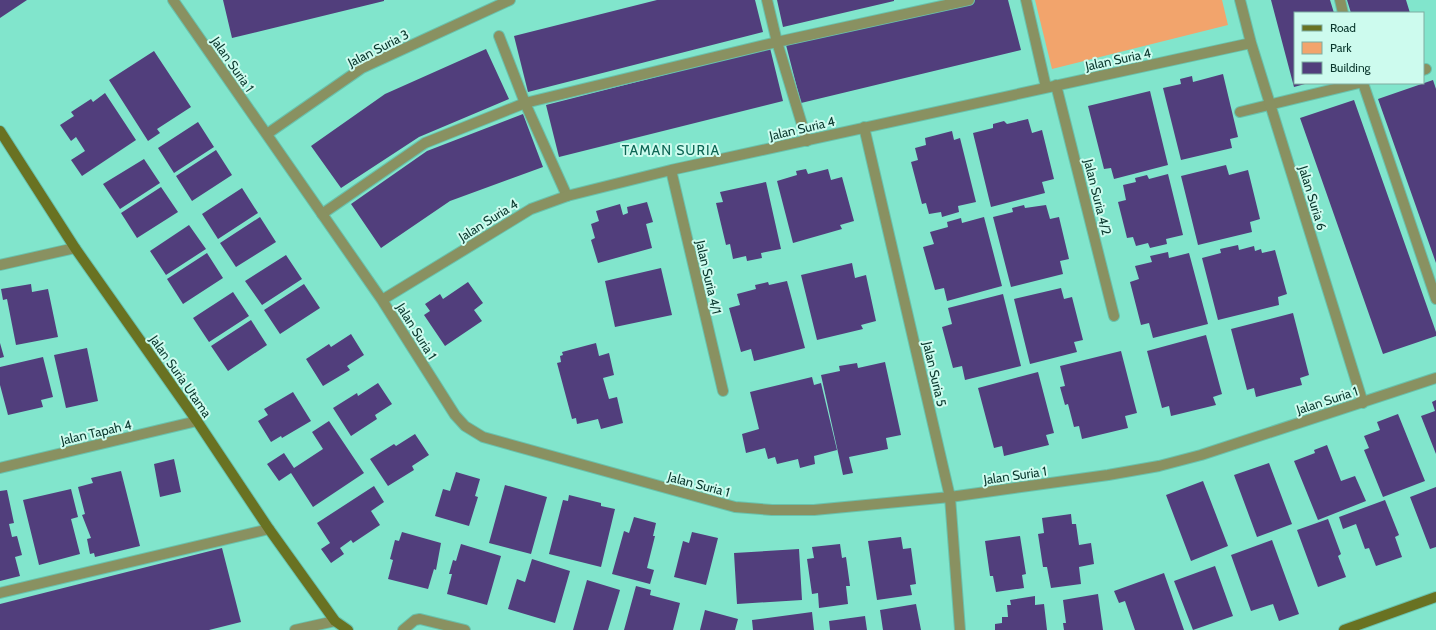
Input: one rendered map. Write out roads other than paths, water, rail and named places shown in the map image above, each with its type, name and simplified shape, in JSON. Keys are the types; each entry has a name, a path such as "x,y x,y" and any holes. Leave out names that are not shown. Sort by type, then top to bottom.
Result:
{"main road":[{"name":"Jalan Suria Utama","path":"0,131 75,248 197,421 269,529 335,621 348,630"},
{"path":"1344,630 1436,597"}],"street":[{"name":"Jalan Suria 1","path":"173,0 382,300 455,415 465,426 483,437 735,507 814,510 950,497 1108,475 1159,466 1201,454 1436,378"},
{"name":"Jalan Suria 3","path":"267,134 362,68 510,0"},
{"path":"767,0 777,42 807,141"},
{"path":"322,214 425,143 525,103 777,42 969,0"},
{"name":"Jalan Suria 4/2","path":"1026,0 1114,316"},
{"name":"Jalan Suria 6","path":"1240,0 1251,43 1363,402"},
{"path":"1340,0 1343,12"},
{"path":"499,36 525,103 567,196"},
{"name":"Jalan Suria 4","path":"382,300 531,209 567,196 671,170 1251,43"},
{"path":"1240,112 1355,84"},
{"path":"1363,84 1436,299"},
{"name":"Jalan Suria 5","path":"864,127 950,497 960,630"},
{"name":"Jalan Suria 4/1","path":"671,170 723,391"},
{"path":"0,265 75,248"},
{"name":"Jalan Tapah 4","path":"0,468 197,421"},
{"path":"0,593 269,529"},
{"path":"403,630 415,620 420,619 465,630"},
{"path":"296,630 335,621"}],"district":[{"name":"TAMAN SURIA","path":"671,150"}]}
